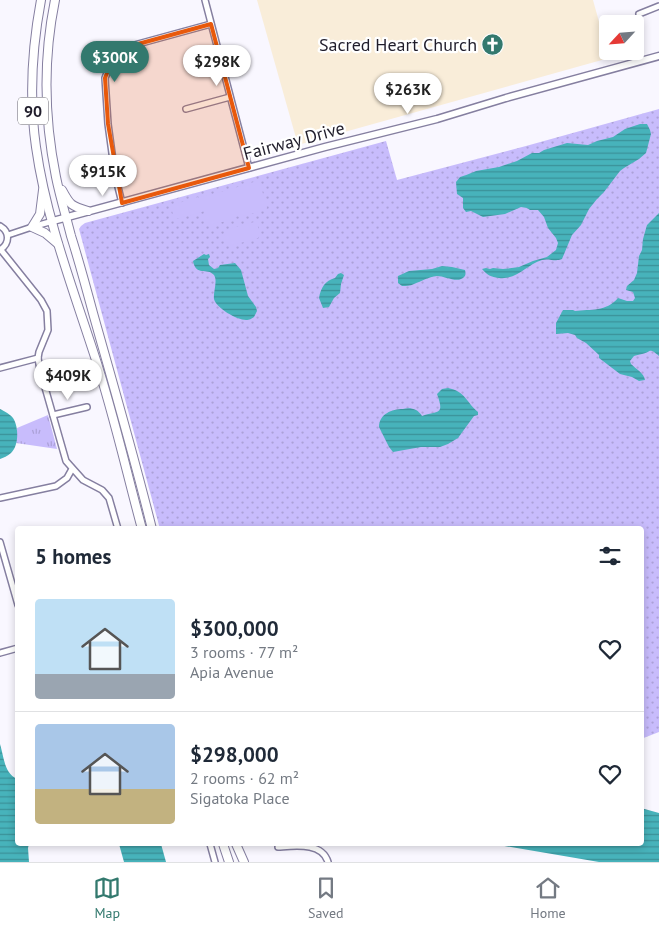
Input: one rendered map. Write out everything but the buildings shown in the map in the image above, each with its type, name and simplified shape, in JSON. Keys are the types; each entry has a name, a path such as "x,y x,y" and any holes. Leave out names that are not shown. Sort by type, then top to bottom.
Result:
{"main road":[{"name":"90","path":"41,0 34,41 32,91 36,146 43,186 73,292 99,370 141,526"},
{"name":"90","path":"56,0 48,47 46,95 50,142 56,180 151,526"},
{"path":"56,180 69,203 88,211"},
{"path":"43,186 40,214 32,226 46,233 60,245"},
{"path":"224,846 230,862"},
{"path":"237,846 244,862"}],"street":[{"path":"205,0 249,168"},
{"path":"639,14 659,6"},
{"path":"122,203 115,176 108,124 105,78 113,58 127,47 211,24"},
{"name":"Fairway Drive","path":"53,221 418,124 659,56"},
{"path":"186,109 230,97"},
{"path":"0,220 1,226 8,235"},
{"path":"8,235 53,221"},
{"path":"8,235 6,244 0,250 41,300 47,311 48,330 38,358 66,461 83,480 102,490 109,498 117,526"},
{"path":"0,368 38,358"},
{"path":"54,415 87,407"},
{"path":"0,498 56,486 67,478 72,469"},
{"path":"0,542 15,594"},
{"path":"0,653 15,649"},
{"path":"211,846 215,862"},
{"path":"278,847 290,846"},
{"path":"305,846 318,850 327,857 328,862"}],"highlighted area":[{"path":"211,24 249,168 122,203 108,124 105,78 113,58 127,47"}],"shaded area":[{"path":"257,0 593,0 599,22 599,60 602,60 298,145"}],"green space":[{"path":"659,109 659,732 644,738 644,526 159,526 79,229 85,223 386,141 397,180"},
{"path":"257,181 260,182 262,195 264,196 267,208 265,210 209,225 207,225 204,210 174,218 172,205 198,197 200,199 201,197"},
{"path":"254,222 257,223 260,235 258,238 230,246 227,245 225,230"},
{"path":"48,415 57,449 16,443 17,428"}],"water":[{"path":"640,124 647,124 651,134 646,153 620,171 589,209 581,225 572,235 562,259 547,259 536,262 516,275 505,278 491,276 482,269 519,267 547,257 556,250 558,243 548,228 544,217 538,210 521,207 505,214 483,217 471,211 466,212 463,208 463,198 457,194 456,182 460,177 476,171 499,167 517,161 532,153 539,153 567,143 588,145 613,137 625,129"},
{"path":"659,213 659,356 650,351 634,356 630,361 645,380 639,381 620,374 599,358 599,355 575,335 568,333 556,334 556,323 563,310 575,311 603,308 618,298 633,301 635,298 633,292 626,290 627,286 634,280 637,273 639,256 647,225"},
{"path":"204,254 209,254 209,265 214,269 220,265 235,263 241,270 248,296 256,307 257,311 254,317 247,320 237,318 219,306 214,299 216,280 214,275 199,270 194,266 193,261"},
{"path":"442,266 465,270 465,275 459,280 440,276 428,278 408,286 402,286 398,283 398,276 409,271"},
{"path":"341,273 344,275 340,293 334,298 329,307 323,308 319,298 322,288"},
{"path":"448,388 462,395 478,412 478,415 474,416 458,438 448,444 440,447 421,447 393,452 379,427 381,419 387,413 406,408 416,410 422,416 436,412 440,409 437,394 442,389"},
{"path":"0,409 13,418 17,436 14,450 0,459"},
{"path":"0,744 7,769 15,778 15,846 28,846 29,862 0,862"},
{"path":"644,809 659,813 659,862 599,862 505,846 644,846"},
{"path":"120,846 162,846 166,862 124,862"}],"place":[{"name":"Sacred Heart Church","path":"493,45"}]}
